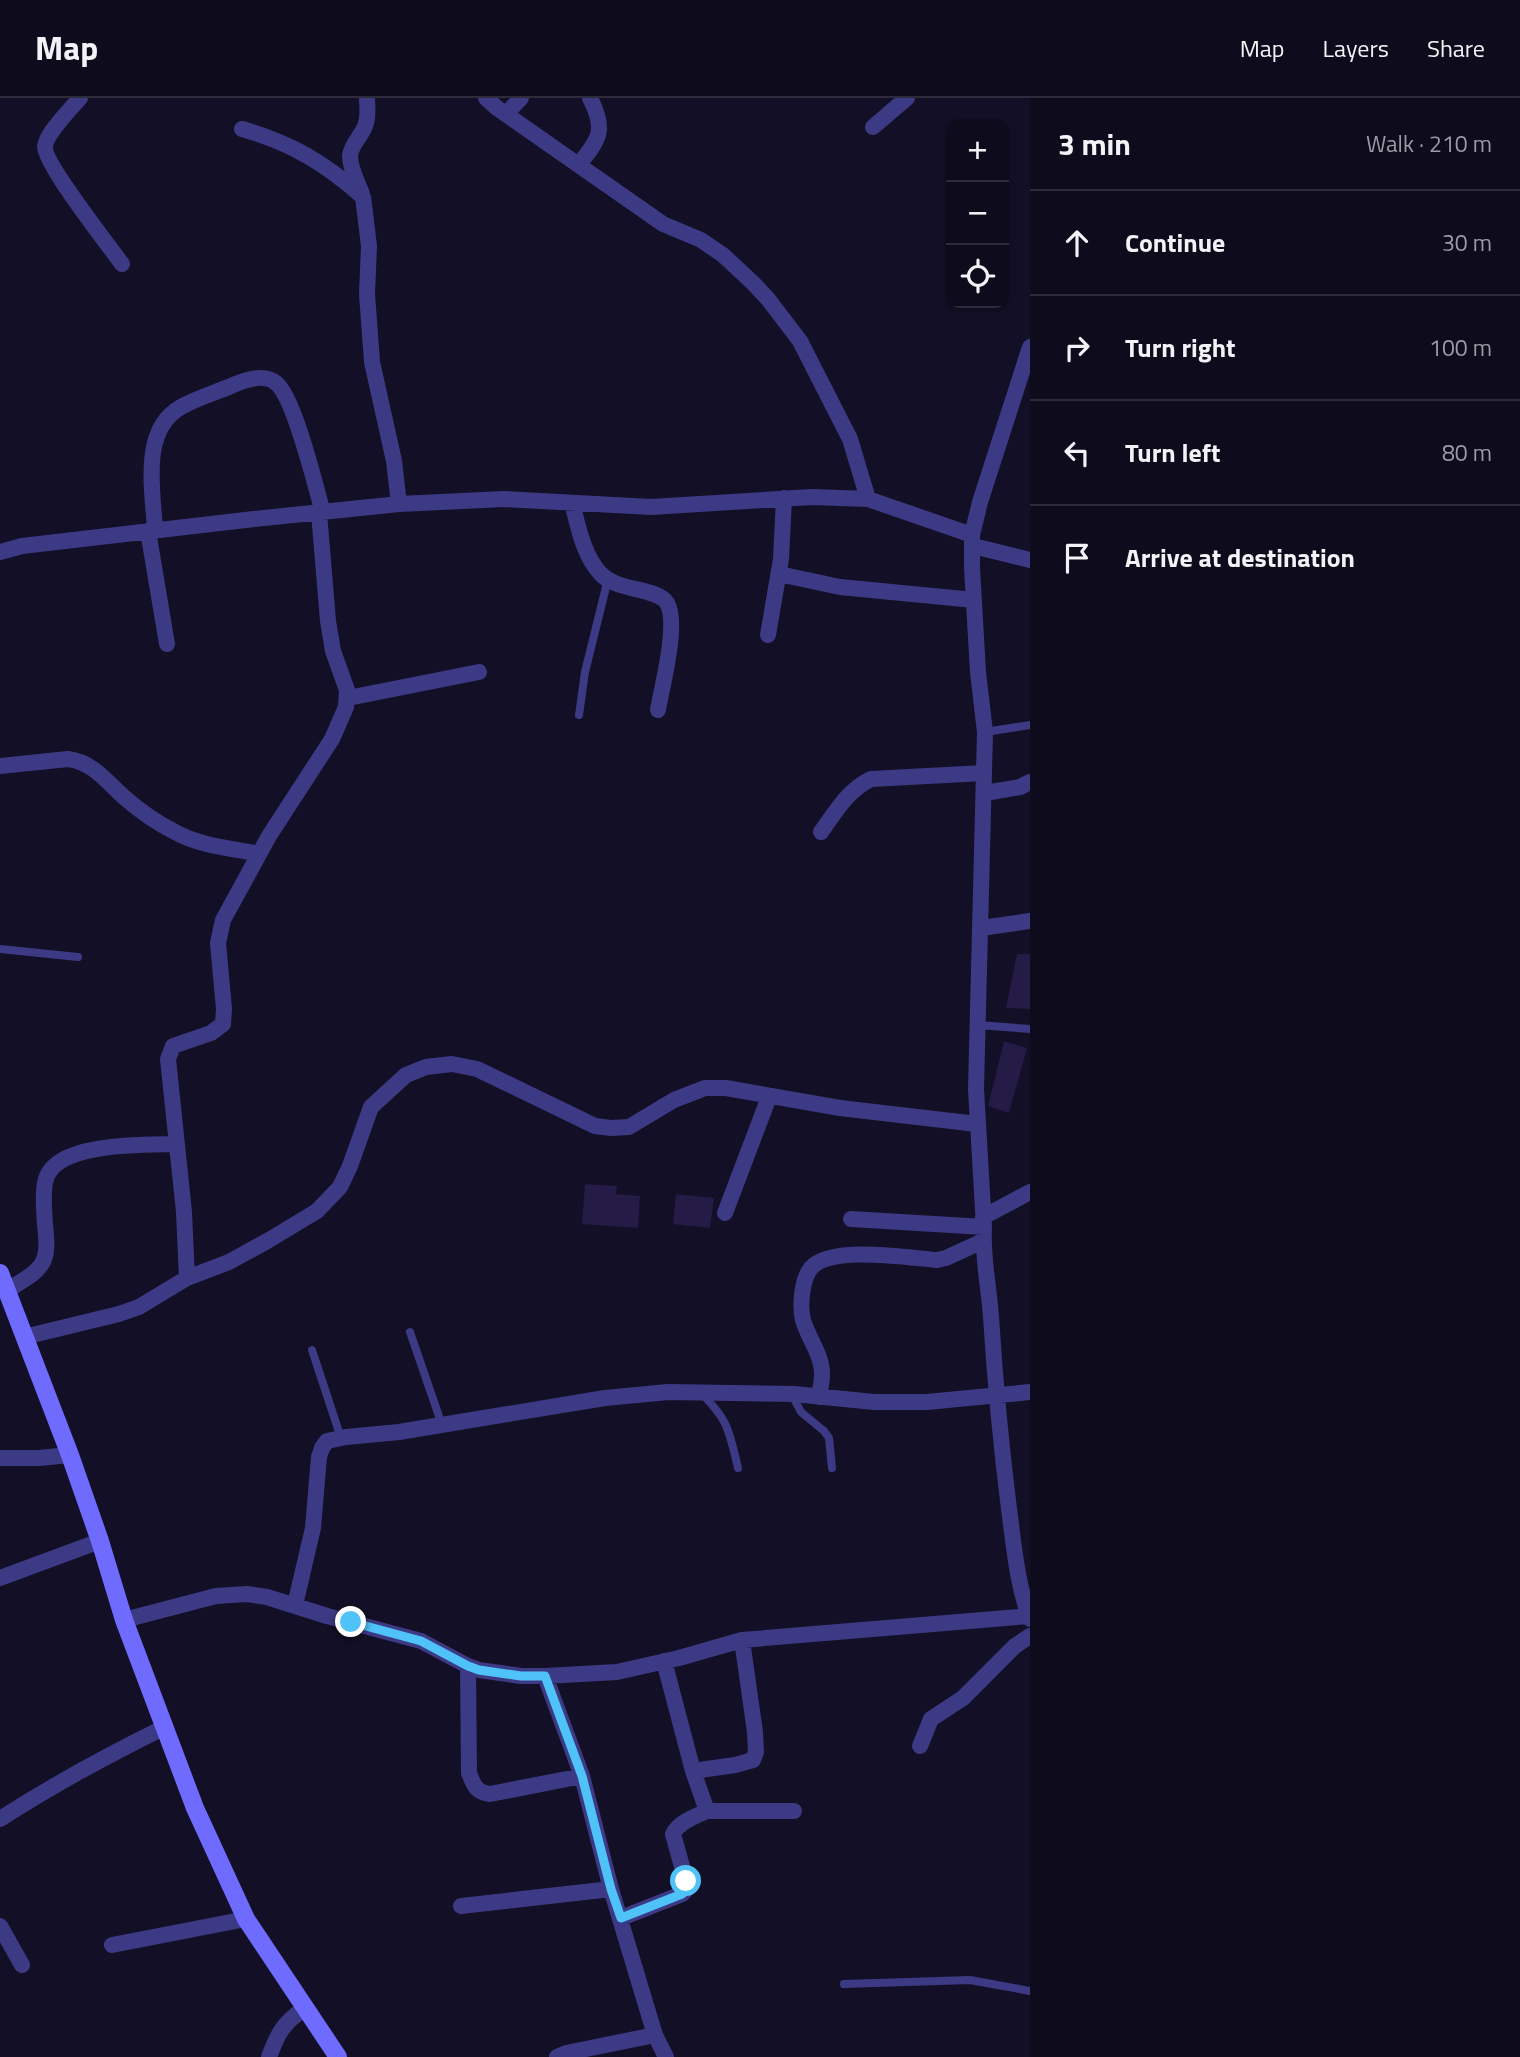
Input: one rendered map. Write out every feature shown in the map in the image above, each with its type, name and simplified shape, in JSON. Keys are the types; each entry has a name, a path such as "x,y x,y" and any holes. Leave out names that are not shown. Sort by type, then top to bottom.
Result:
{"main road":[{"path":"0,1273 70,1455 124,1620 195,1808 246,1919 338,2057"}],"street":[{"path":"80,98 52,132 45,149 55,170 122,264"},
{"path":"367,98 368,117 350,157 363,197 369,246 367,294 372,362 394,461 399,505"},
{"path":"486,98 663,224 701,240 723,255 768,299 800,341 850,439 868,499"},
{"path":"506,114 521,98"},
{"path":"579,164 599,136 600,122 590,98"},
{"path":"873,127 907,98"},
{"path":"242,129 265,136 312,158 338,174 363,197"},
{"path":"124,1620 216,1596 247,1594 421,1641 479,1670 521,1676 545,1676 617,1672 742,1640 1029,1618 1017,1572 996,1396 977,1124 985,732 978,672 972,568 973,540 980,502 1030,346"},
{"path":"167,644 151,531 155,440 163,424 180,408 240,381 262,378 278,384 290,403 321,513 328,621 348,698 332,739 259,854 223,920 218,943 223,1024 211,1033 173,1046 168,1059 184,1212 187,1278"},
{"path":"0,552 22,545 399,505 504,499 651,507 812,497 868,499 1030,560"},
{"path":"768,635 779,574 784,498"},
{"path":"572,503 589,555 600,574 627,588 655,594 666,600 670,610 671,632 658,710"},
{"path":"779,574 840,587 974,600"},
{"path":"348,698 480,672"},
{"path":"0,766 78,760 100,774 151,818 177,834 205,843 259,854"},
{"path":"821,832 847,797 858,786 872,779 984,773"},
{"path":"985,793 1020,788 1030,782"},
{"path":"981,928 1030,921"},
{"path":"24,1337 139,1307 187,1278 229,1262 317,1211 340,1186 371,1107 406,1075 426,1067 452,1064 477,1069 595,1126 611,1128 629,1127 674,1100 705,1088 726,1088 840,1108 977,1124"},
{"path":"725,1213 768,1097"},
{"path":"7,1290 44,1262 46,1177 55,1163 104,1146 176,1144"},
{"path":"819,1397 822,1373 820,1362 800,1304 804,1283 812,1268 837,1256 862,1254 937,1260 946,1258 1030,1192"},
{"path":"851,1219 984,1228"},
{"path":"295,1605 313,1528 319,1457 327,1441 400,1432 605,1398 668,1392 792,1394 874,1402 927,1402 1030,1392"},
{"path":"0,1458 70,1455"},
{"path":"0,1578 100,1541"},
{"path":"920,1746 931,1719 963,1698 1015,1646 1030,1636"},
{"path":"693,1771 735,1765 755,1757 755,1732 742,1640"},
{"path":"664,1661 693,1771 707,1811"},
{"path":"468,1666 469,1773 474,1786 481,1793 490,1794 582,1776"},
{"path":"545,1676 582,1776 611,1889 655,2035 666,2057"},
{"path":"0,1819 53,1785 165,1727"},
{"path":"621,1918 685,1891 686,1881 673,1833 674,1829 683,1823 707,1811 794,1811"},
{"path":"461,1906 611,1889"},
{"path":"112,1945 246,1919"},
{"path":"0,1926 22,1965"},
{"path":"268,2057 277,2035 288,2020 304,2009"},
{"path":"557,2057 655,2035"}],"lane":[{"path":"579,715 585,672 608,579"},
{"path":"985,732 1030,725"},
{"path":"0,949 78,957"},
{"path":"978,1025 1030,1029"},
{"path":"410,1332 442,1424"},
{"path":"312,1350 341,1438"},
{"path":"700,1392 718,1410 729,1429 738,1468"},
{"path":"792,1394 801,1412 824,1431 828,1438 832,1468"},
{"path":"844,1984 970,1980 1030,1991"}],"building":[{"path":"1017,954 1030,954 1030,1009 1006,1008"},
{"path":"1004,1041 1027,1048 1009,1113 988,1106"},
{"path":"585,1184 617,1186 616,1194 640,1196 638,1228 582,1224"},
{"path":"676,1194 714,1198 710,1228 673,1224"}],"route":[{"path":"351,1622 421,1641 479,1670 521,1676 545,1676 582,1776 621,1918 682,1894 686,1881"}]}
